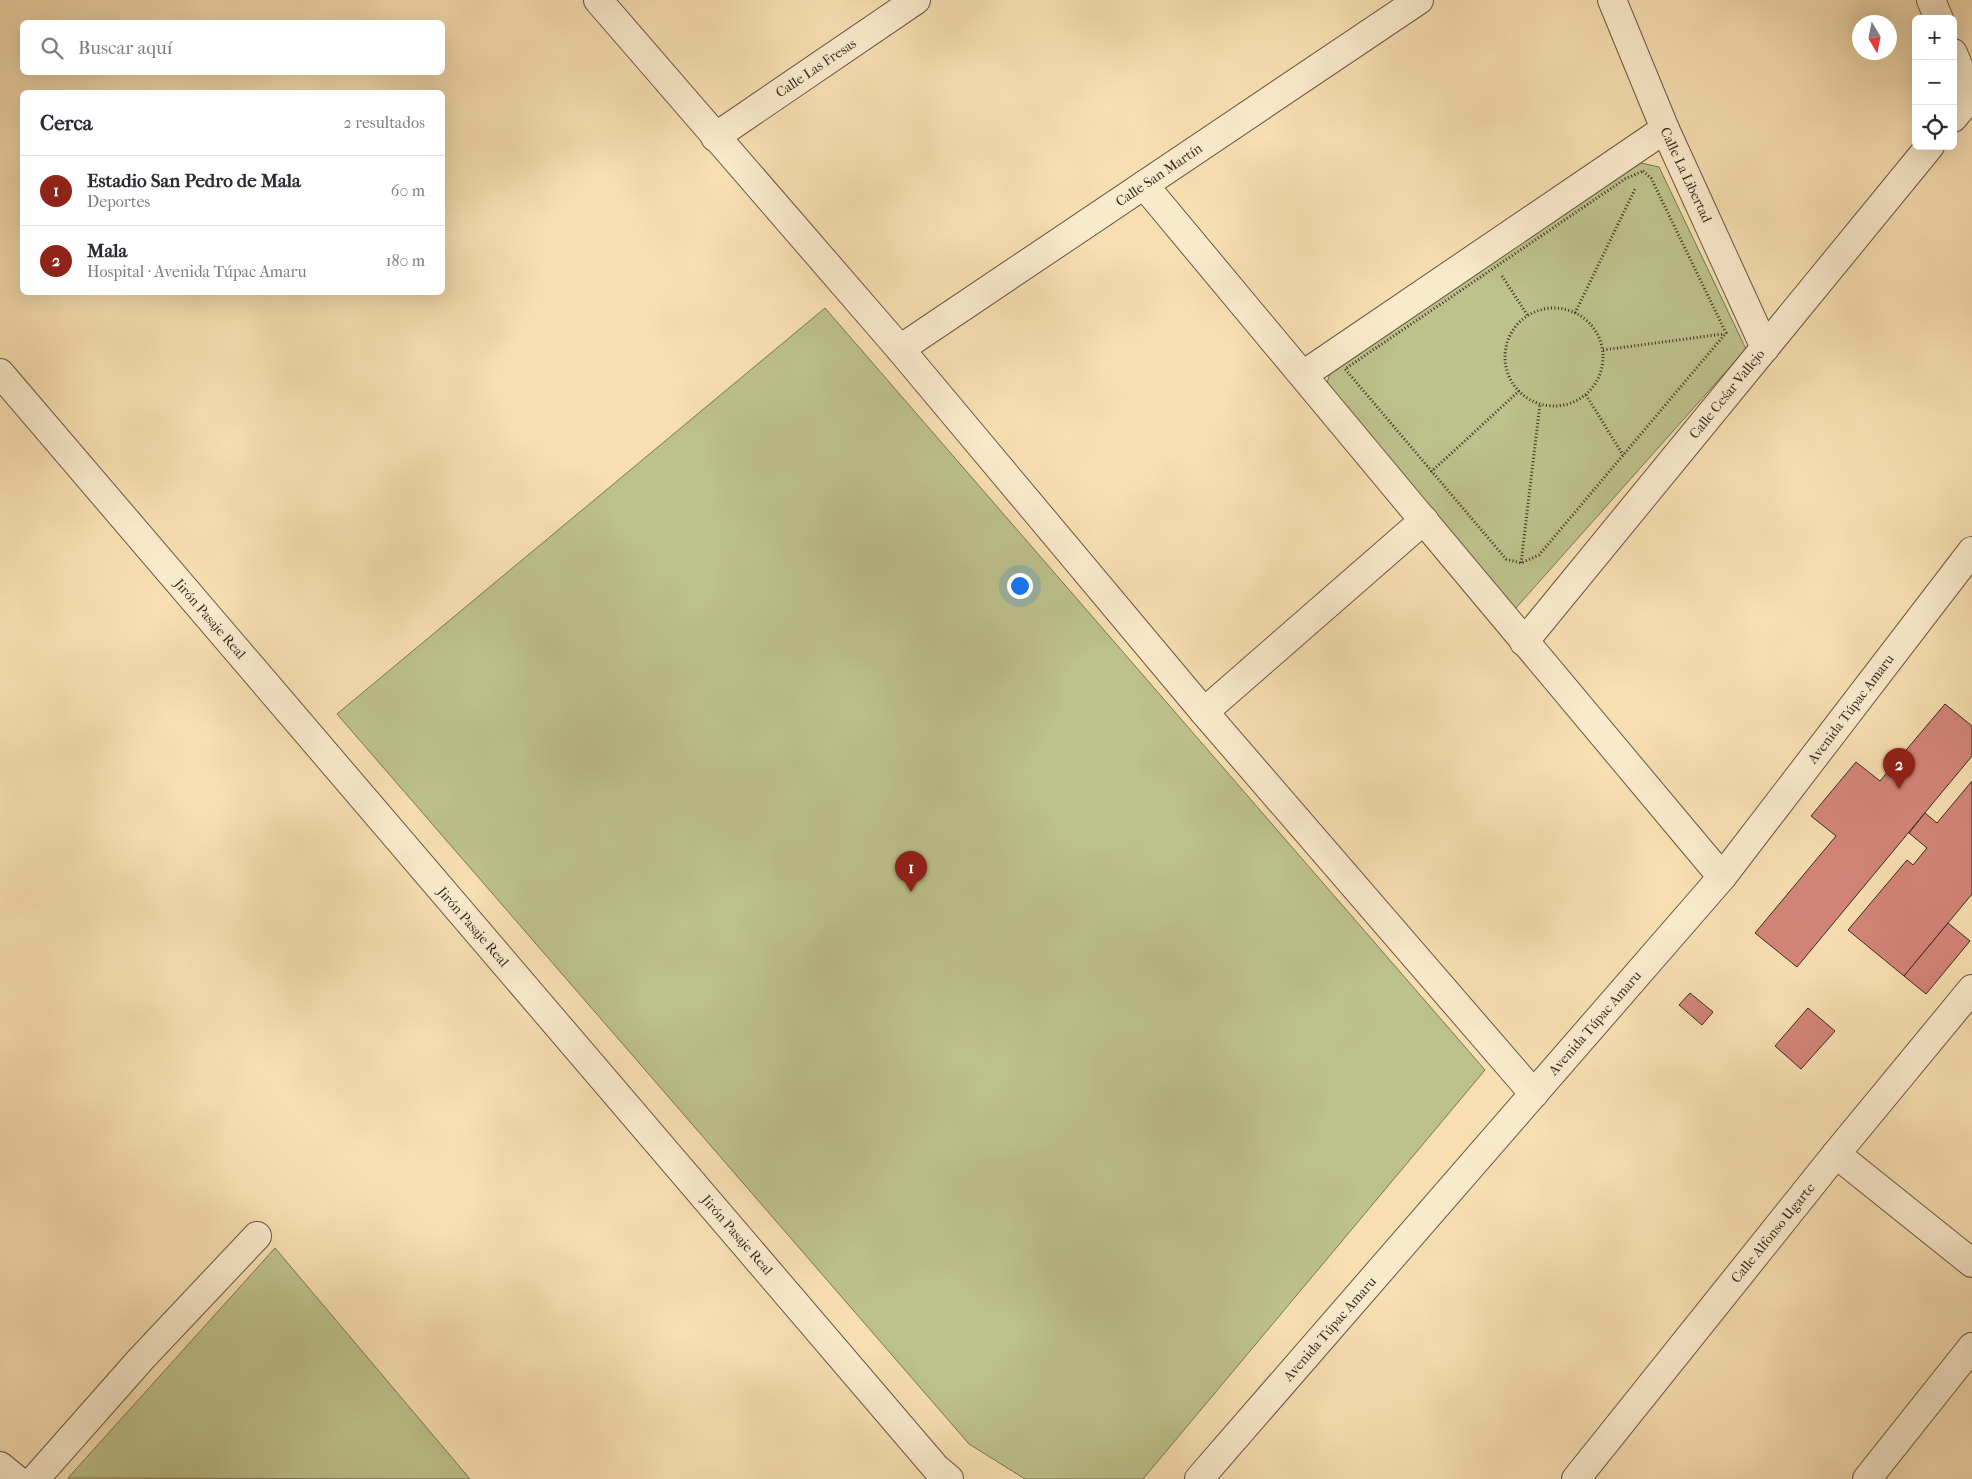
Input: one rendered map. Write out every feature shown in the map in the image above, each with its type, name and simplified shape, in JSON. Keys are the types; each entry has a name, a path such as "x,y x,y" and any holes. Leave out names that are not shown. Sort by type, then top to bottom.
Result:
{"street":[{"path":"598,0 900,349 1204,712 1534,1094"},
{"name":"Calle Las Fresas","path":"715,137 916,0"},
{"name":"Calle San Martín","path":"900,349 1419,0"},
{"name":"Calle La Libertad","path":"1612,0 1664,129 1765,348"},
{"path":"1931,0 1937,15"},
{"path":"1956,60 1972,97 1957,114"},
{"path":"1304,375 1491,258 1664,129"},
{"name":"Calle Ceśar Vallejo","path":"1524,642 1927,150"},
{"path":"1144,185 1722,877"},
{"name":"Jirón Pasaje Real","path":"0,373 923,1453 949,1479"},
{"path":"1204,712 1424,520"},
{"name":"Avenida Túpac Amaru","path":"1199,1479 1722,877 1972,552"},
{"name":"Calle Alfonso Ugarte","path":"1576,1479 1836,1154 1972,989"},
{"path":"1836,1154 1972,1263"},
{"path":"35,1479 141,1359 257,1236"},
{"path":"1868,1479 1972,1347"},
{"path":"0,1466 16,1479"}],"path":[{"path":"1643,171 1625,178 1491,258 1345,369 1506,559 1521,563 1539,555 1726,333"},
{"path":"1575,313 1643,171"},
{"path":"1643,171 1651,178 1726,333"},
{"path":"1491,258 1528,316"},
{"path":"1559,308 1575,313 1588,322 1598,335 1603,350 1600,375 1586,395 1572,403 1556,406 1540,404 1519,391 1506,372 1504,356 1508,340 1515,326 1528,316 1543,310 1559,308"},
{"path":"1603,350 1726,333"},
{"path":"1404,496 1519,391"},
{"path":"1586,395 1623,455"},
{"path":"1521,563 1540,404"}],"green space":[{"path":"1632,161 1659,167 1746,349 1515,609 1326,386 1332,367"},
{"path":"825,308 1485,1070 1143,1479 1025,1479 969,1444 337,714"},
{"path":"275,1248 470,1479 68,1478"}],"building":[{"path":"1945,704 1972,726 1972,756 1797,967 1755,933 1836,836 1811,816 1856,762 1880,781"},
{"path":"1972,781 1972,894 1904,976 1848,930 1907,860 1913,865 1927,848 1909,833 1925,813 1937,823"},
{"path":"1948,923 1970,941 1926,994 1904,976"},
{"path":"1690,993 1713,1012 1702,1025 1679,1005"},
{"path":"1808,1008 1835,1031 1801,1069 1775,1046"}],"place":[{"name":"Mala","path":"1899,789"},
{"name":"Estadio San Pedro de Mala","path":"911,892"}]}
